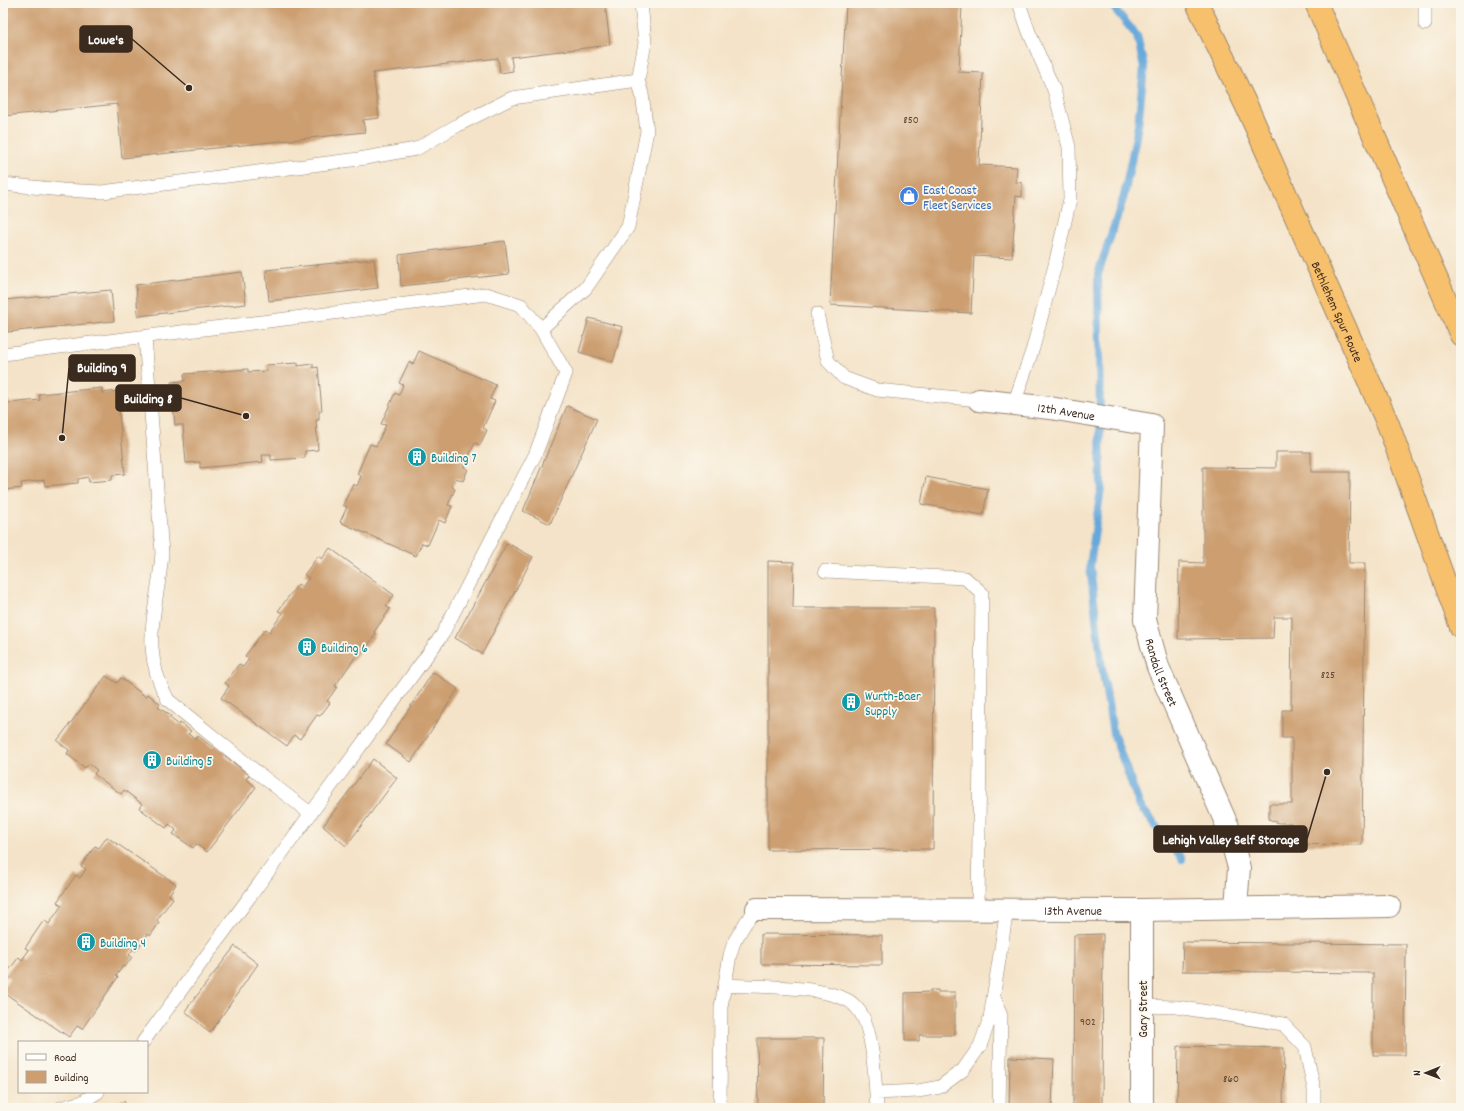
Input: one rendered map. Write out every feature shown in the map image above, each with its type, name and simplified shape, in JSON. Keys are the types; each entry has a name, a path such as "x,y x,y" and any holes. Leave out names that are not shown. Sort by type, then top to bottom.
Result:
{"highway":[{"name":"Bethlehem Spur Route","path":"1197,3 1247,107 1388,424 1461,627"},
{"path":"1316,3 1461,335"}],"street":[{"name":"12th Avenue","path":"979,400 1050,408 1114,420 1152,425"},
{"name":"Randall Street","path":"1152,425 1145,620 1158,667 1228,827 1239,868 1236,907"},
{"name":"13th Avenue","path":"757,909 1142,910 1236,907 1389,906"},
{"name":"Gary Street","path":"1142,910 1142,1108"}],"lane":[{"path":"542,329 586,288 628,227 647,131 642,94 638,80 645,43 641,3"},
{"path":"1014,404 1033,348 1055,265 1070,199 1069,147 1054,90 1029,32 1019,3"},
{"path":"1425,3 1425,24"},
{"path":"3,184 62,190 102,192 366,158 416,149 458,125 512,98 638,80"},
{"path":"3,354 486,294 521,305 542,329 566,373 535,455 442,635 144,1041"},
{"path":"817,314 828,361 844,378 877,390 979,400"},
{"path":"145,337 162,553 160,577 151,634 152,661 159,683 168,700 310,813"},
{"path":"825,571 965,578 982,593 978,909"},
{"path":"720,1108 721,1007 730,956 734,942 746,922 757,909"},
{"path":"876,1093 918,1091 940,1087 963,1070 980,1046 990,1018 1007,909"},
{"path":"725,985 804,990 829,994 850,1001 861,1012 866,1030 873,1060 877,1108"},
{"path":"993,995 1001,1016 999,1108"},
{"path":"1142,1006 1177,1007 1283,1024 1305,1046 1314,1089 1314,1108"},
{"path":"60,1108 82,1102 96,1093"}],"building":[{"path":"3,3 605,3 610,45 511,57 513,71 500,73 498,58 373,73 379,118 363,120 365,132 122,158 117,104 3,116"},
{"path":"846,3 962,3 959,72 983,73 979,165 1017,167 1016,182 1022,183 1022,197 1016,196 1012,258 974,256 971,313 830,305"},
{"path":"505,241 509,274 401,286 399,255"},
{"path":"374,259 378,288 269,301 266,270"},
{"path":"242,272 246,304 138,316 136,285"},
{"path":"111,290 114,321 7,332 4,300"},
{"path":"589,318 623,327 613,362 579,352"},
{"name":"Building 7","path":"419,351 496,385 490,399 495,401 483,428 487,430 480,445 475,443 464,467 468,469 463,481 456,478 452,487 455,489 448,505 452,506 445,523 439,520 428,545 422,543 416,556 340,522 347,507 343,505 353,484 357,486 361,476 357,474 370,444 376,446 386,425 381,424 395,393 399,395 403,385 399,383 409,362 413,364"},
{"path":"298,363 298,366 313,364 313,368 318,367 322,411 319,411 319,420 316,420 318,450 305,451 305,458 271,460 271,455 262,455 263,462 200,468 200,462 186,463 183,425 175,425 171,382 185,381 184,374 248,369 248,372 267,371 266,365"},
{"path":"102,388 102,393 117,391 125,474 112,475 112,480 89,482 88,477 78,479 78,483 45,486 44,480 21,483 22,488 3,490 3,398 7,398 8,403 40,400 39,394"},
{"path":"567,406 597,419 550,524 523,511"},
{"path":"1276,452 1311,452 1311,472 1350,472 1349,563 1365,563 1362,845 1291,844 1291,823 1278,823 1269,819 1269,804 1292,804 1292,738 1282,738 1282,710 1291,710 1292,617 1274,617 1273,638 1178,639 1179,562 1203,563 1203,467 1276,468"},
{"path":"926,477 988,489 983,515 921,504"},
{"path":"507,543 533,557 482,654 455,638"},
{"name":"Building 6","path":"330,548 394,595 386,606 390,609 374,632 376,634 366,648 363,646 335,686 337,687 327,701 330,703 320,716 317,715 300,739 294,735 287,746 221,698 229,686 225,683 239,664 243,667 249,659 245,656 265,629 269,632 283,613 278,611 298,584 302,587 309,578 304,575 318,556 322,559"},
{"name":"Wurth-Baer Supply","path":"768,561 794,562 793,608 934,608 933,849 768,850"},
{"path":"433,672 458,689 411,762 386,744"},
{"name":"Building 5","path":"106,676 117,683 121,678 146,697 148,694 160,704 158,707 171,716 170,718 179,725 180,723 191,731 188,734 196,739 198,736 212,747 215,744 227,753 225,756 249,775 246,779 256,787 207,852 196,844 193,848 173,834 176,830 169,824 166,828 139,808 142,804 124,790 121,794 94,774 97,770 89,764 85,768 67,754 69,750 57,741"},
{"path":"373,759 397,778 346,846 323,826"},
{"name":"Building 4","path":"107,837 176,884 169,895 173,898 157,920 159,923 150,936 148,934 136,951 133,949 129,955 132,957 116,976 118,977 82,1029 77,1026 69,1037 3,992 3,988 10,978 5,975 19,957 22,960 29,950 25,948 44,920 49,924 62,905 57,902 76,875 80,878 86,869 81,866 95,846 99,848"},
{"path":"761,934 882,935 882,965 761,964"},
{"path":"1103,934 1102,1108 1073,1108 1074,935"},
{"path":"1183,942 1406,944 1405,1055 1373,1055 1373,973 1182,971"},
{"path":"235,946 258,964 210,1033 185,1011"},
{"path":"930,990 938,990 938,992 955,992 955,1035 919,1035 919,1041 905,1041 905,993 930,992"},
{"path":"757,1038 824,1038 823,1108 758,1108"},
{"path":"1178,1046 1284,1048 1283,1108 1177,1108"},
{"path":"1010,1057 1054,1059 1052,1108 1009,1108"},
{"path":"124,1101 127,1108 109,1108"}],"waterway":[{"path":"1110,3 1137,36 1144,67 1138,126 1124,196 1098,274 1101,488 1090,566 1101,661 1113,733 1140,806 1182,859"}],"place":[{"name":"Lowe's","path":"189,88"},
{"name":"East Coast Fleet Services","path":"909,196"},
{"name":"Building 8","path":"246,416"},
{"name":"Building 9","path":"62,438"},
{"name":"Building 7","path":"417,457"},
{"name":"Building 6","path":"307,647"},
{"name":"Wurth-Baer Supply","path":"851,702"},
{"name":"Building 5","path":"152,760"},
{"name":"Lehigh Valley Self Storage","path":"1327,772"},
{"name":"Building 4","path":"86,942"}]}
